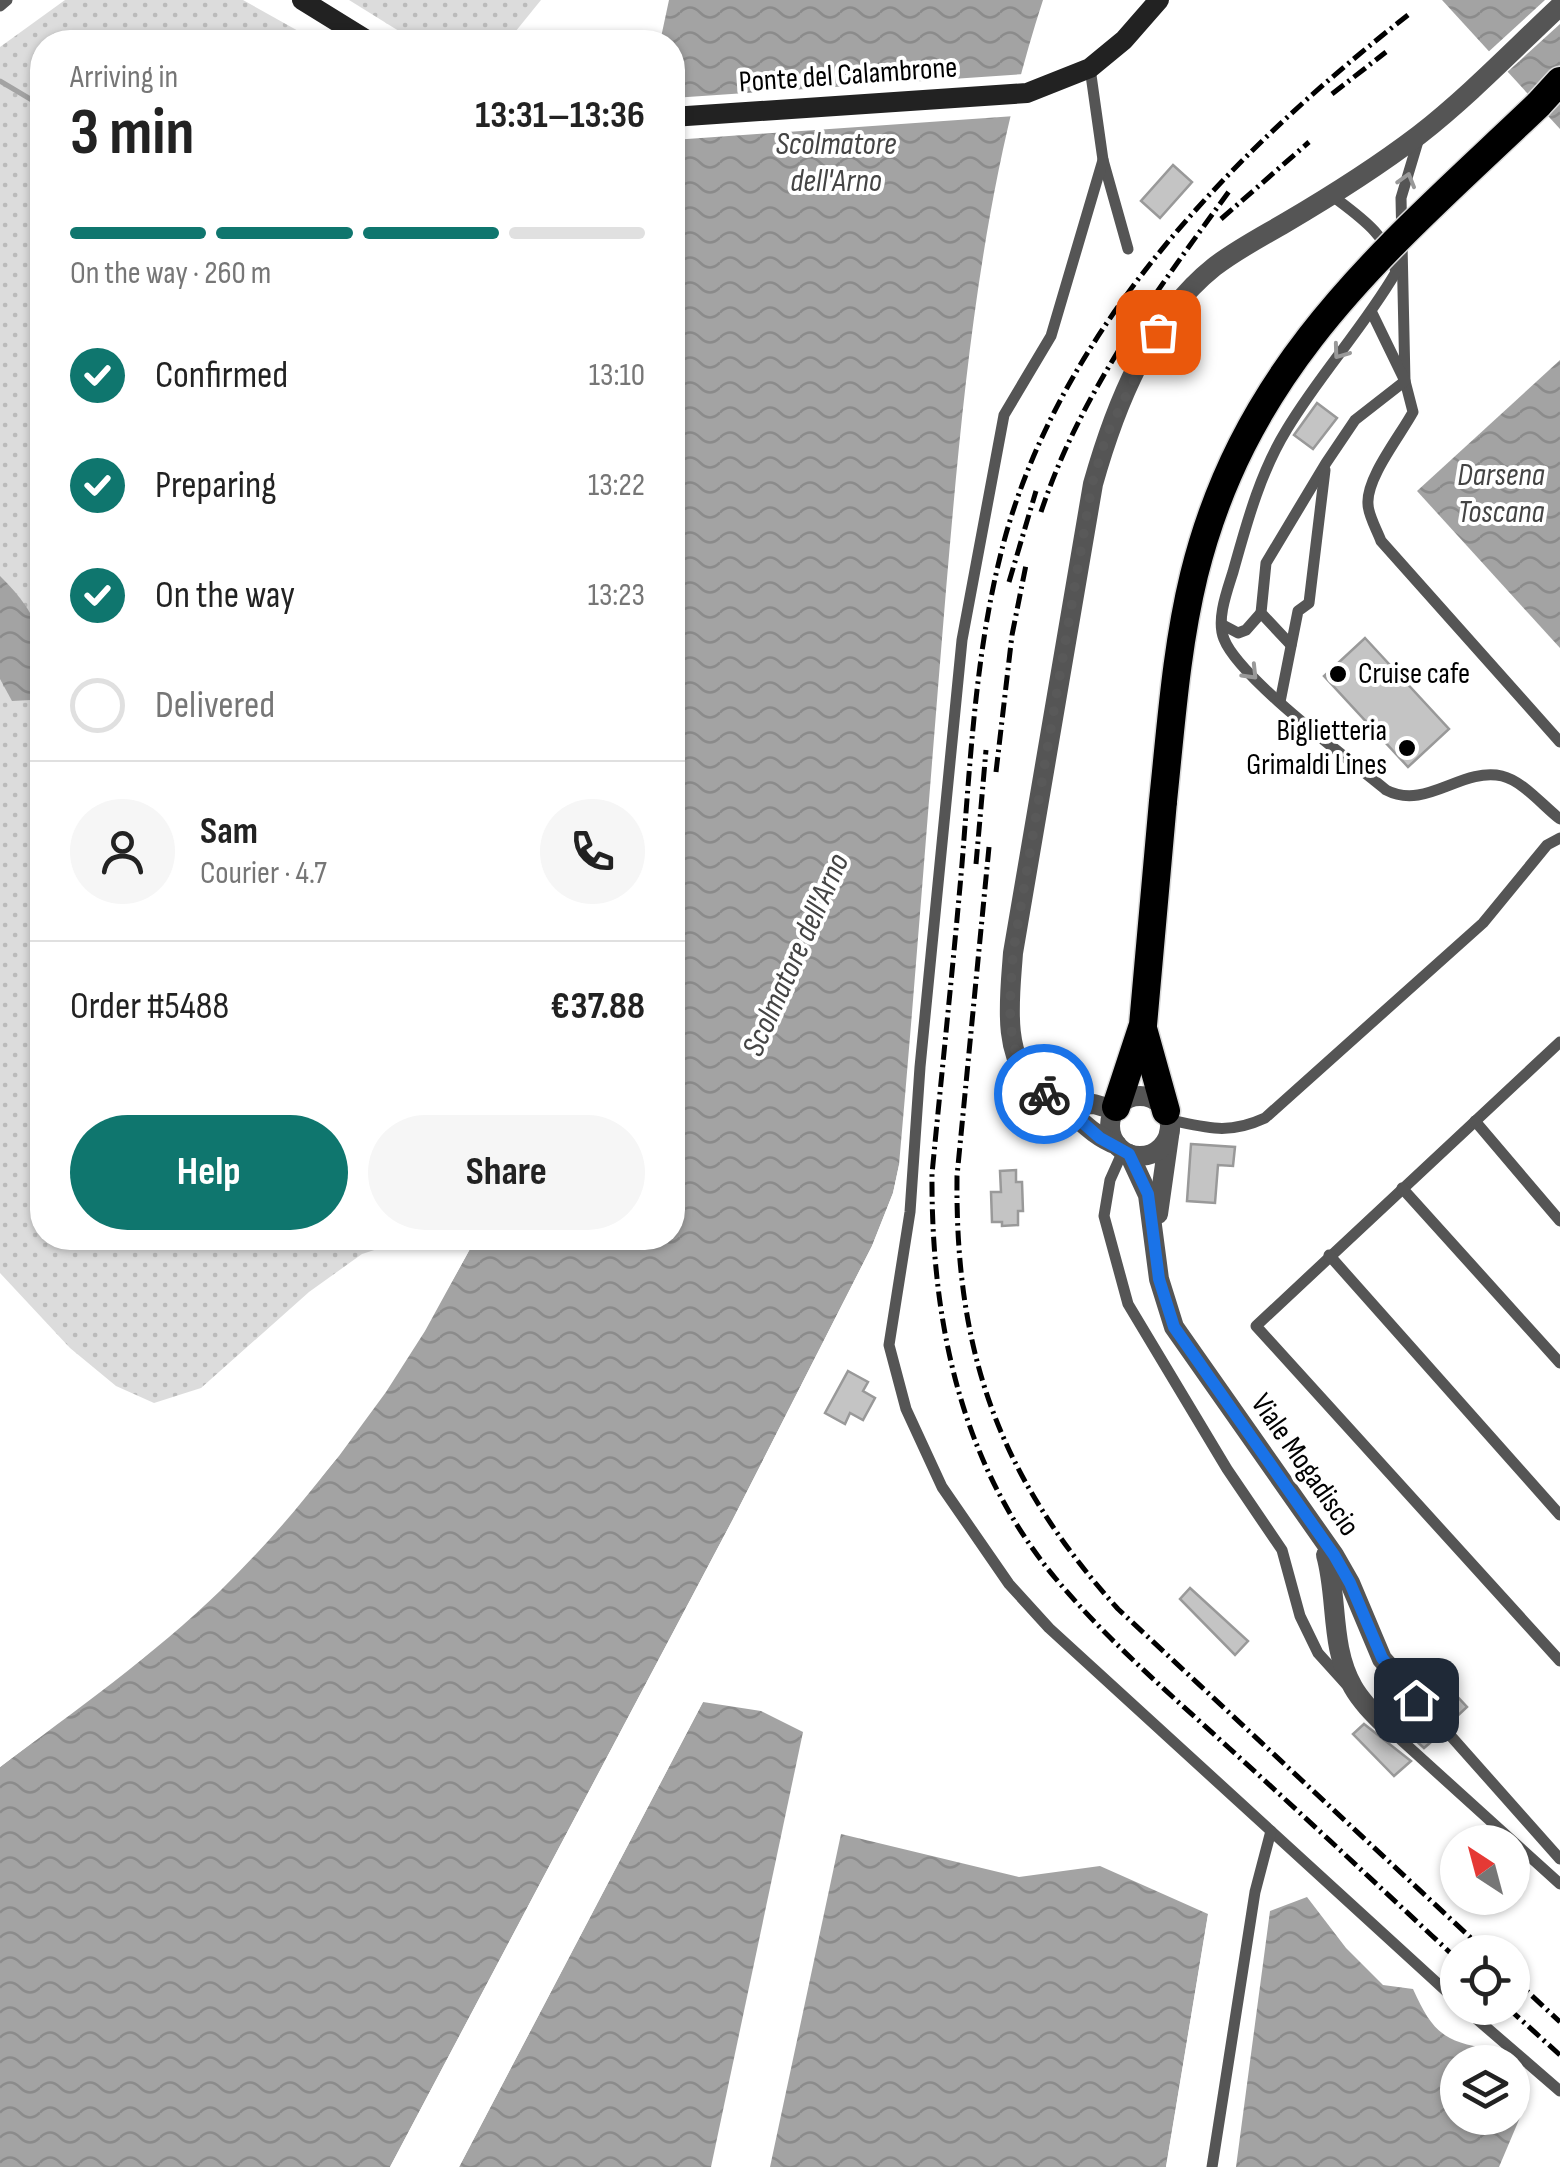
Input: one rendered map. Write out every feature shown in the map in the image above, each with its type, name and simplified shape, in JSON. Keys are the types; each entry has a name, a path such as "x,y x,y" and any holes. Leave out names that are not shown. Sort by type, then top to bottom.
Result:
{"highway":[{"path":"1115,1108 1143,1025 1178,663 1194,576 1214,510 1258,413 1300,348 1346,290 1560,81"},
{"path":"1143,1025 1169,1120"}],"main road":[{"path":"302,0 351,30"},
{"name":"Ponte del Calambrone","path":"685,116 1027,93 1090,68 1124,40 1159,0"}],"street":[{"path":"1064,1106 1094,1104 1115,1108 1132,1096 1160,1103 1169,1120 1163,1146 1138,1156 1123,1150 1100,1138 1033,1084 1015,1055 1010,1000 1013,953 1092,484 1107,434 1140,362 1175,307 1210,270 1420,134 1560,6"},
{"name":"Viale Mogadiscio","path":"1115,1108 1110,1128 1145,1186 1156,1236 1159,1279 1174,1327 1350,1583 1382,1658 1433,1716"},
{"name":"Viale Mogadiscio","path":"1156,1236 1169,1120"},
{"path":"1320,1539 1332,1584 1343,1664 1365,1705 1389,1729"}],"lane":[{"path":"0,6 7,0"},
{"path":"1090,68 1103,160 1128,250"},
{"path":"1405,381 1401,198 1420,134"},
{"path":"1103,160 1050,336 1004,414 962,640 920,1067 910,1212 889,1345 906,1408 942,1486 1009,1584 1049,1628 1440,1986"},
{"path":"1331,195 1371,226 1392,251 1396,272 1372,313 1287,429 1258,485 1223,606 1223,638 1280,702 1399,797 1417,798 1474,778 1506,777 1560,819"},
{"path":"1372,313 1405,381 1413,412 1394,448 1372,477 1368,505 1381,541 1560,742"},
{"path":"1223,625 1238,632 1246,630 1262,613 1266,563 1326,463 1356,420 1405,381"},
{"path":"1280,702 1298,611 1309,603 1326,463"},
{"path":"1262,613 1291,646"},
{"path":"1169,1120 1216,1130 1242,1129 1265,1118 1483,923 1546,845 1560,838"},
{"path":"1560,1042 1256,1326 1560,1661"},
{"path":"1475,1120 1560,1221"},
{"path":"1123,1150 1110,1180 1104,1216 1128,1304 1227,1469 1282,1550 1300,1616 1318,1653 1365,1705"},
{"path":"1402,1188 1560,1363"},
{"path":"1330,1255 1560,1515"},
{"path":"1433,1716 1560,1859"},
{"path":"1389,1729 1560,1884"},
{"path":"1212,2167 1255,1892 1271,1831"},
{"path":"1484,2025 1560,2090"}],"shaded area":[{"path":"65,0 243,0 297,30 30,30 30,1250 374,1250 362,1254 309,1292 201,1388 154,1403 116,1386 70,1348 0,1273 0,47"},
{"path":"349,0 541,0 517,30 397,30"}],"water":[{"name":"Scolmatore dell'Arno","path":"669,0 1043,0 1004,144 968,366 899,1165 893,1193 872,1246 732,1521 390,2167 0,2167 0,1767 169,1637 260,1550 362,1423 469,1250 685,1250 685,30 663,30"},
{"path":"1442,0 1551,0 1560,9 1560,129"},
{"name":"Darsena Toscana","path":"1560,360 1560,648 1417,491"},
{"path":"0,576 30,614 30,700 12,701 0,679"},
{"path":"703,1702 761,1711 803,1732 711,2167 459,2167"},
{"path":"841,1834 1019,1877 1100,1866 1208,1914 1166,2167 770,2167"},
{"path":"1307,1897 1346,1948 1383,1985 1413,1989 1433,2025 1450,2038 1471,2045 1440,2045 1440,2135 1513,2135 1499,2167 1236,2167 1270,1911"}],"pier":[{"path":"1545,0 1556,0 1560,5 1560,24 1504,75 1485,55"},
{"path":"1024,74 1015,116 685,139 685,97"},
{"path":"899,1165 903,1167 898,1194 876,1248 737,1523 396,2167 390,2167 732,1521 872,1246 893,1193"},
{"path":"463,1250 469,1250 386,1392 271,1537 217,1593 143,1658 0,1767 0,1761 139,1654 214,1590 335,1453 420,1329"},
{"path":"705,1698 459,2167 454,2167 680,1735 699,1700"},
{"path":"1209,1909 1213,1915 1171,2167 1166,2167"}],"building":[{"path":"1173,165 1192,182 1160,218 1141,201"},
{"path":"1317,403 1337,418 1313,449 1294,435"},
{"path":"1365,638 1449,729 1408,767 1324,676"},
{"path":"1191,1144 1235,1147 1233,1166 1218,1165 1215,1203 1187,1201"},
{"path":"1016,1170 1016,1182 1022,1182 1023,1211 1018,1211 1018,1225 1002,1226 1002,1222 992,1222 991,1192 1001,1192 1000,1171"},
{"path":"848,1371 868,1382 863,1391 875,1398 863,1420 850,1413 845,1424 825,1413"},
{"path":"1190,1588 1248,1641 1235,1655 1180,1599"},
{"path":"1428,1665 1467,1707 1451,1722 1416,1676"},
{"path":"1396,1695 1438,1736 1424,1748 1384,1705"},
{"path":"1364,1724 1411,1761 1394,1776 1353,1734"}],"waterway":[{"path":"0,81 30,99"}],"railway":[{"path":"1408,15 1282,122 1166,244 1115,311 1071,381 1034,456 1006,534 981,657 932,1174 937,1282 958,1388 974,1439 1023,1535 1056,1579 1118,1645 1440,1943"},
{"path":"1332,94 1386,52"},
{"path":"1221,219 1309,142"},
{"path":"1041,512 1077,425 1099,384 1148,305 1230,190"},
{"path":"1009,582 1036,491"},
{"path":"996,772 1012,635 1026,565"},
{"path":"976,864 986,750"},
{"path":"989,847 957,1176 958,1240 976,1356 1014,1461 1042,1511 1118,1609 1468,1935"},
{"path":"1530,1994 1560,2022"},
{"path":"1527,2025 1560,2055"}],"way so far":[{"path":"1044,1094 1024,1074 1015,1055 1010,1000 1013,953 1092,484 1107,434 1158,332"}],"place":[{"name":"Cruise cafe","path":"1338,674"},
{"name":"Biglietteria Grimaldi Lines","path":"1407,748"}],"route":[{"path":"1044,1094 1100,1138 1129,1154 1148,1194 1159,1279 1174,1327 1334,1555 1382,1658 1416,1700"}]}
